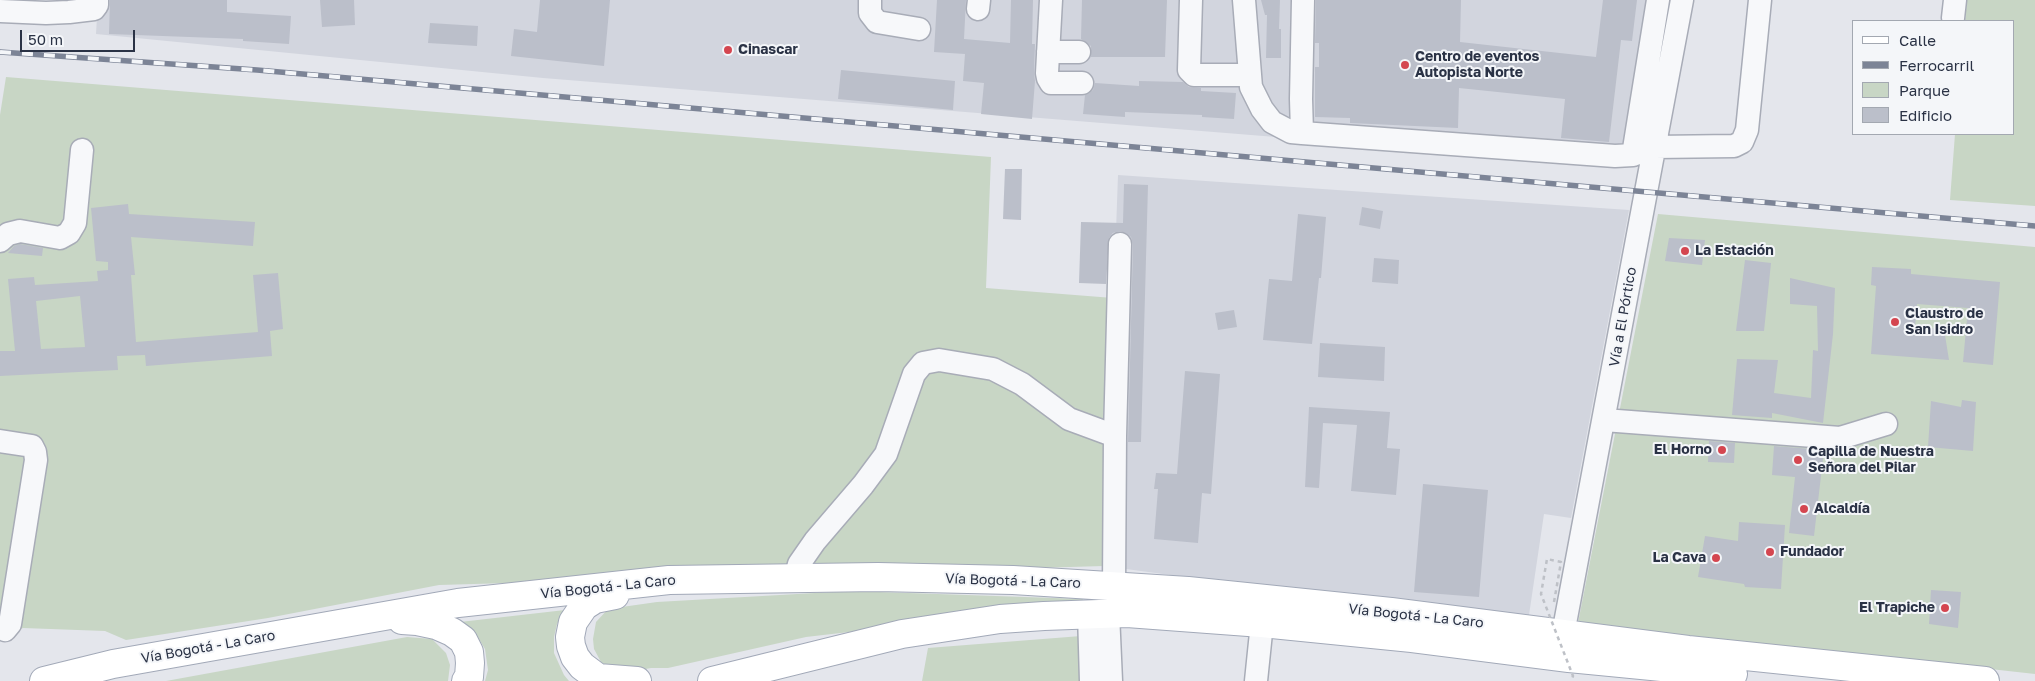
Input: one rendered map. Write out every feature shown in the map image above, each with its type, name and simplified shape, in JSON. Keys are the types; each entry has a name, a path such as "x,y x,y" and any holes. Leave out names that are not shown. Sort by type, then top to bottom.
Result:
{"main road":[{"name":"Vía Bogotá - La Caro","path":"44,681 113,664 458,603 669,580 878,577 1013,580 1263,598 1716,653 1985,681"},
{"path":"637,681 598,678 582,666 575,657 571,646 570,636 573,622 584,606 595,599 669,580"},
{"name":"Vía Bogotá - La Caro","path":"712,681 902,634 1000,620 1099,614 1177,616 1262,623 1412,638 1714,677 1794,681"},
{"path":"366,619 417,621 436,625 452,632 462,640 469,652 469,676 466,681"}],"street":[{"path":"0,11 69,12 94,8 97,0"},
{"path":"870,0 870,13 877,22 919,30"},
{"path":"1051,0 1047,73 1051,83 1082,83"},
{"path":"1191,0 1188,70 1194,75 1250,75"},
{"path":"1244,0 1252,87 1262,109 1272,122 1290,132 1615,156 1633,155 1655,147 1734,146 1742,142 1747,130 1760,0"},
{"path":"1302,133 1300,99 1303,0"},
{"path":"1633,155 1658,0"},
{"name":"Vía a El Pórtico","path":"1563,634 1682,0"},
{"path":"1048,52 1079,52"},
{"path":"0,241 8,234 20,230 60,238 69,233 76,223 82,150"},
{"path":"1114,586 1120,244"},
{"path":"795,579 798,564 886,454 914,374 923,363 939,360 993,369 1022,384 1069,419 1116,436"},
{"path":"1604,420 1840,438 1886,424"},
{"path":"0,441 32,446 36,460 10,624 5,630 0,628"},
{"path":"1091,681 1099,614"},
{"path":"1099,614 1111,681"},
{"path":"1256,681 1262,623"}],"path":[{"path":"1554,602 1561,562 1547,559 1541,594 1573,676 1571,681"}],"shaded area":[{"path":"98,0 1667,0 1636,166 543,78 96,34"},
{"path":"1118,175 1629,210 1571,518 1544,514 1529,615 1259,587 1104,566"}],"green space":[{"path":"1967,0 2035,0 2035,206 1950,200 1955,135 2015,135 2015,20 1965,20"},
{"path":"6,77 991,157 986,288 1113,298 1104,566 439,585 268,618 126,640 105,631 23,628 0,636 0,115"},
{"path":"1658,214 2035,247 2035,674 1578,623"},
{"path":"850,591 1083,599 1082,605 806,637 668,668 651,668 619,674 601,662 594,649 593,639 596,622 608,609 657,602"},
{"path":"565,610 557,624 554,637 554,653 564,675 569,681 485,681 488,670 485,649 477,636 460,622"},
{"path":"1081,636 1083,681 922,681 928,648"},
{"path":"407,637 432,639 446,653 450,665 448,681 166,681"}],"building":[{"path":"110,0 227,0 227,12 291,16 289,44 243,41 243,39 109,34"},
{"path":"320,0 354,0 355,25 322,27"},
{"path":"540,0 610,0 604,66 511,56 514,29 537,32"},
{"path":"937,0 966,0 964,39 1010,43 1011,0 1033,0 1032,44 1035,44 1035,81 1032,119 981,114 984,83 963,81 965,54 934,52"},
{"path":"1082,0 1167,0 1165,57 1091,57 1091,46 1081,39"},
{"path":"1261,0 1280,0 1281,58 1266,58 1267,15 1265,15"},
{"path":"1316,0 1461,0 1460,42 1596,57 1603,0 1637,0 1632,41 1621,40 1609,142 1561,138 1565,99 1459,88 1458,128 1350,123 1350,118 1315,117 1315,67 1319,67 1319,43 1315,43"},
{"path":"430,23 478,26 477,46 428,43"},
{"path":"841,70 955,81 953,110 838,99"},
{"path":"1139,81 1183,82 1189,87 1201,88 1201,91 1236,93 1234,119 1202,117 1202,115 1125,112 1125,117 1083,114 1085,95 1093,90 1095,83 1139,86"},
{"path":"1005,169 1022,169 1021,220 1003,219"},
{"path":"1124,184 1148,185 1141,442 1128,442 1133,244 1131,237 1120,231 1113,233 1109,238 1106,284 1079,283 1081,222 1123,223"},
{"path":"128,204 129,214 255,222 253,246 131,237 135,275 131,275 136,342 258,332 253,275 278,273 283,329 270,331 272,356 146,366 145,355 117,356 118,370 0,376 0,351 15,351 8,279 34,277 35,285 98,281 97,271 108,270 108,262 96,261 91,208","holes":["80,296 85,347 41,349 36,301"]},
{"path":"1362,207 1383,211 1380,229 1359,225"},
{"path":"1298,214 1326,217 1321,278 1319,278 1312,344 1263,340 1269,279 1292,281"},
{"name":"La Estación","path":"1669,238 1705,240 1702,265 1665,261"},
{"path":"20,244 43,248 42,256 8,253 14,246"},
{"path":"1374,258 1399,260 1398,284 1372,282"},
{"path":"1745,260 1771,263 1764,331 1736,331"},
{"path":"1872,267 1911,269 1911,274 2000,282 1993,365 1963,362 1968,308 1917,304 1915,327 1944,329 1949,360 1871,354 1876,286 1871,285"},
{"path":"1790,278 1835,288 1833,334 1823,423 1772,413 1772,418 1732,415 1737,359 1778,360 1774,393 1811,398 1813,350 1818,351 1817,306 1790,304"},
{"path":"1234,310 1237,327 1218,330 1215,313"},
{"path":"1320,343 1385,347 1384,381 1318,377"},
{"path":"1185,371 1220,374 1211,494 1202,493 1198,543 1154,539 1158,489 1154,489 1156,473 1177,474"},
{"path":"1962,400 1976,402 1973,451 1928,447 1931,401 1961,407"},
{"path":"1309,407 1390,412 1387,448 1400,449 1396,495 1351,491 1357,425 1323,423 1319,488 1305,487"},
{"name":"El Horno","path":"1709,441 1735,443 1734,463 1708,462"},
{"path":"1774,446 1824,450 1814,536 1789,533 1795,477 1772,475"},
{"path":"1423,484 1488,490 1479,597 1414,592"},
{"path":"1739,522 1785,525 1781,589 1745,587 1744,584 1698,577 1705,536 1738,541"},
{"name":"El Trapiche","path":"1931,590 1961,592 1958,628 1929,624"}],"railway":[{"path":"0,52 257,70 2035,226"}],"place":[{"name":"Cinascar","path":"728,50"},
{"name":"Centro de eventos Autopista Norte","path":"1405,65"},
{"name":"La Estación","path":"1685,251"},
{"name":"Claustro de San Isidro","path":"1895,322"},
{"name":"El Horno","path":"1722,450"},
{"name":"Capilla de Nuestra Señora del Pilar","path":"1798,460"},
{"name":"Alcaldía","path":"1804,509"},
{"name":"Fundador","path":"1770,552"},
{"name":"La Cava","path":"1716,558"},
{"name":"El Trapiche","path":"1945,608"}]}
